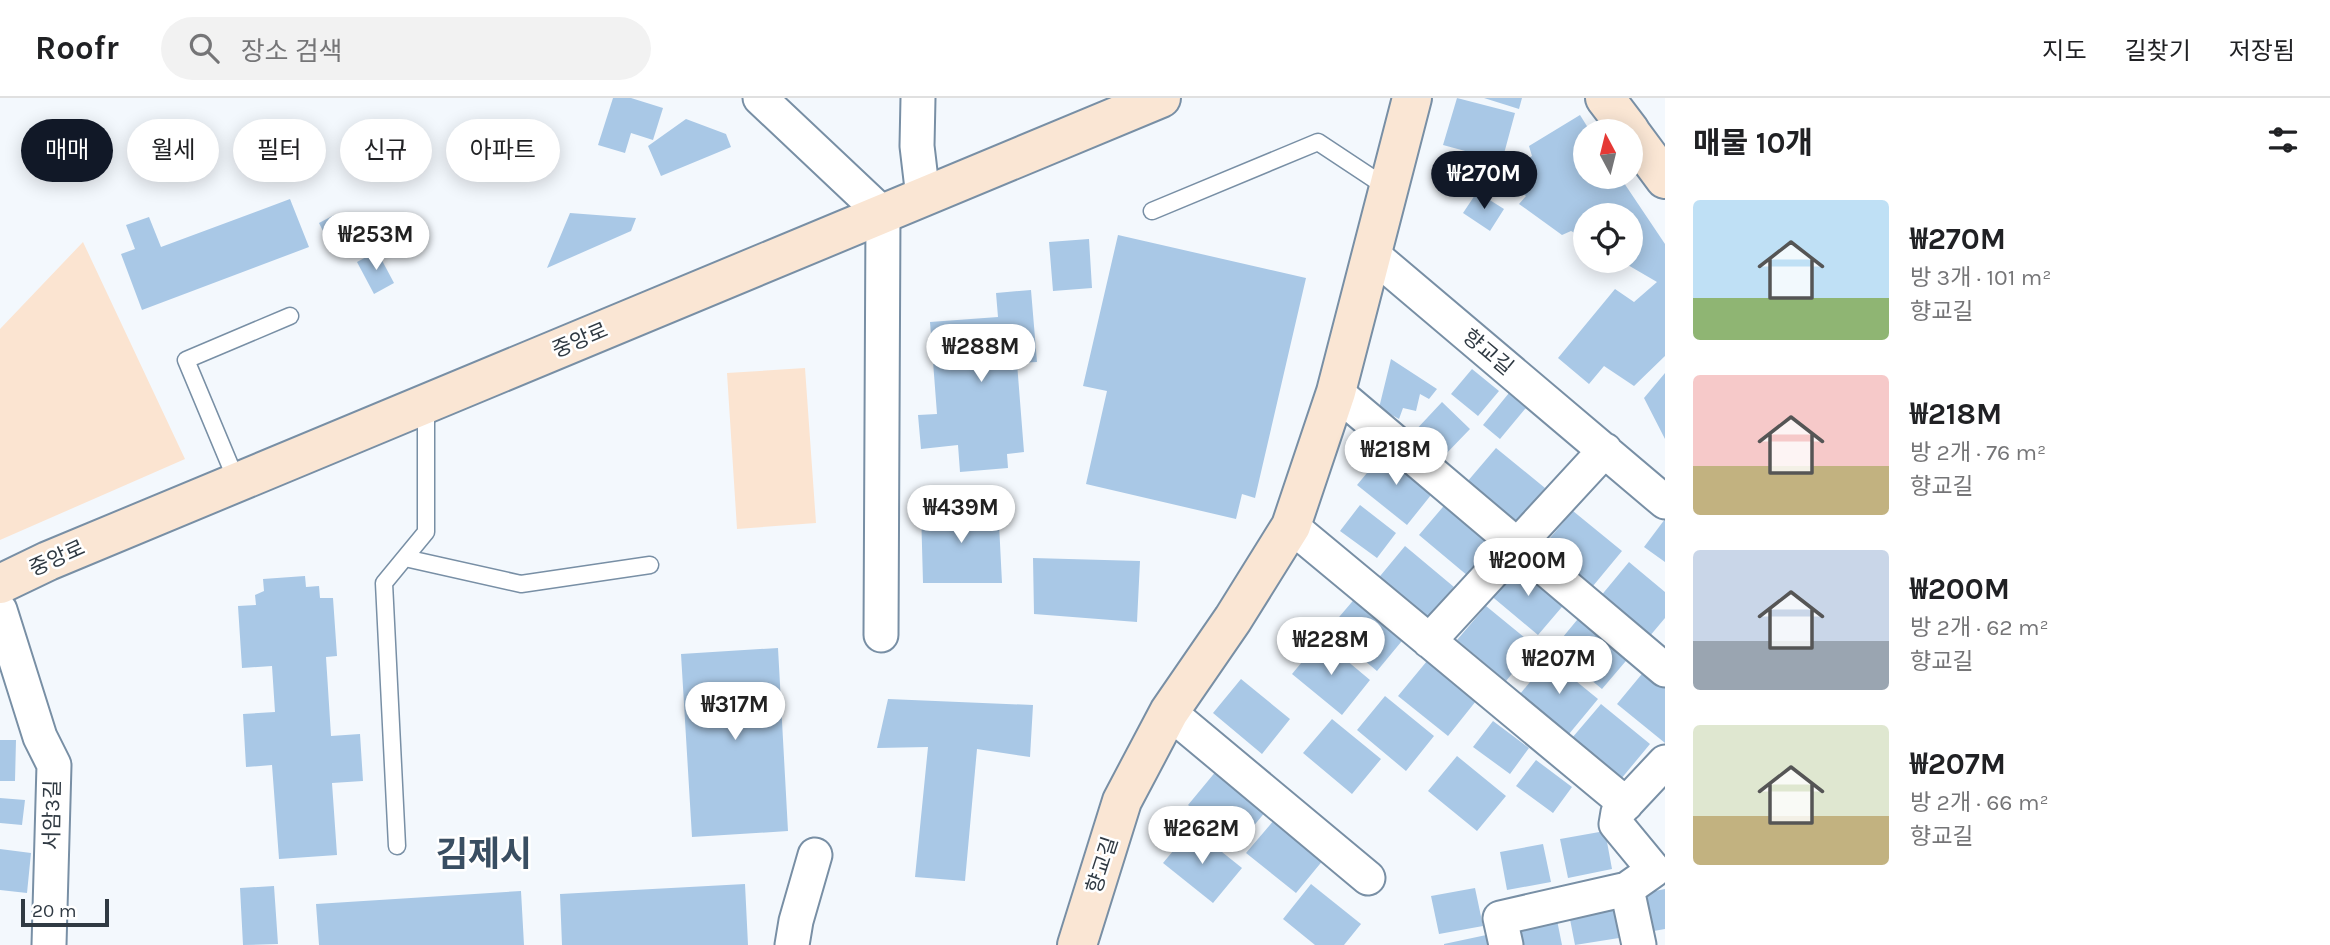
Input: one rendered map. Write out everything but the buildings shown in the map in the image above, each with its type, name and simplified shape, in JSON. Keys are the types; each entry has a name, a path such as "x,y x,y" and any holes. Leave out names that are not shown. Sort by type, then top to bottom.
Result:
{"street":[{"path":"760,98 883,214 881,635"},
{"path":"918,98 917,146 923,197"},
{"name":"중앙로","path":"0,584 48,561 1161,98"},
{"name":"향교길","path":"1076,945 1122,801 1169,712 1233,619 1291,526 1336,392 1412,98"},
{"path":"1605,98 1620,119"},
{"path":"1643,149 1665,179"},
{"name":"향교길","path":"1372,254 1665,502"},
{"path":"1336,392 1665,670"},
{"path":"1429,641 1605,450"},
{"path":"1291,526 1626,804"},
{"name":"서암3길","path":"0,610 40,737 54,765 49,945"},
{"path":"1169,712 1368,878"},
{"path":"1506,945 1500,918 1626,889 1654,870 1616,824 1618,812 1665,762"},
{"path":"792,945 815,855"},
{"path":"1626,889 1639,945"}],"lane":[{"path":"1152,211 1318,142 1389,189"},
{"path":"237,482 186,360 290,316"},
{"path":"397,846 384,583 426,532 426,404"},
{"path":"405,558 521,583 650,565"}],"shaded area":[{"path":"83,242 185,459 0,540 0,329"},
{"path":"805,368 816,523 737,529 727,373"}],"district":[{"name":"김제시","path":"484,854"}]}
